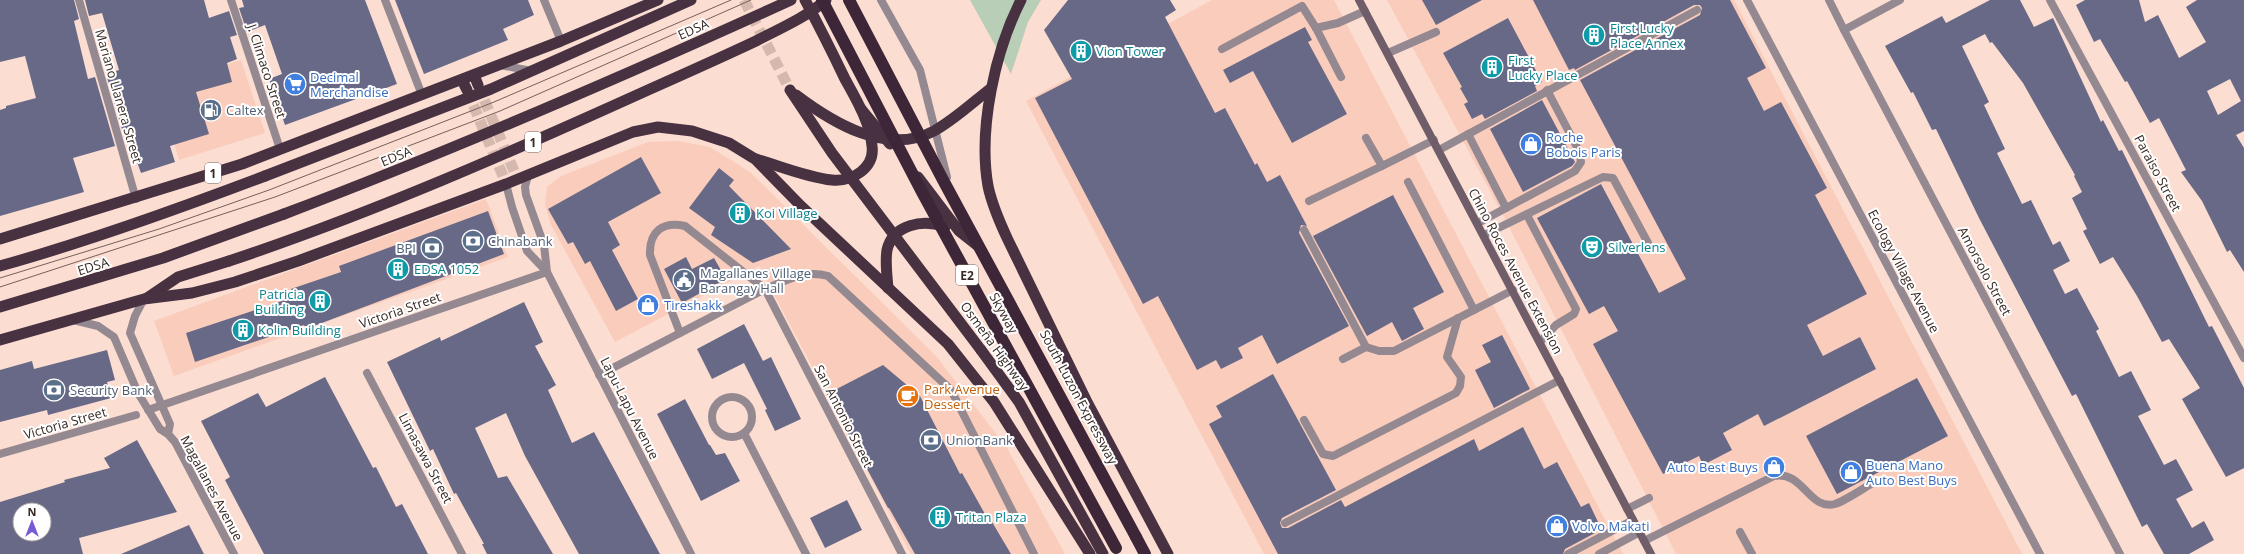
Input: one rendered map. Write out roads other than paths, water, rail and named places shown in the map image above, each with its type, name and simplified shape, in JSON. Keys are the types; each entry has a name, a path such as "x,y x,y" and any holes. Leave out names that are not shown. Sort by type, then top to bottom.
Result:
{"highway":[{"name":"1","path":"0,240 136,198 280,149 462,80 476,80 500,65 658,0"},
{"name":"EDSA","path":"0,266 49,253 139,223 266,176 492,89 691,0"},
{"name":"EDSA","path":"0,307 164,258 408,167 510,124 791,0"},
{"path":"755,159 832,180 849,178 861,173 870,162 872,147 860,109 805,0"},
{"name":"Skyway","path":"822,0 922,192 1119,554"},
{"name":"1","path":"144,299 178,277 291,240 370,210 538,140 739,49 807,16 826,0"},
{"name":"Skyway","path":"849,0 939,173 1146,554"},
{"path":"1021,0 1008,32 990,88 987,126 988,186 997,216 1086,400 1168,554"},
{"path":"462,80 467,90"},
{"name":"Osmeña Highway","path":"990,88 933,132 918,137 894,139 873,138 862,134 820,113 790,90 832,153 981,350 1022,408 1103,554"},
{"path":"860,109 921,180 959,232"},
{"name":"1","path":"0,340 144,299 192,294 235,282 304,259 516,175 528,175 633,132 658,127 711,135 729,143 755,159"},
{"path":"755,159 801,206 948,344 994,402 1090,554"},
{"path":"888,288 887,250 893,237 905,227 932,222 959,232"},
{"name":"South Luzon Expressway","path":"959,232 986,253 1146,554"}],"main road":[{"name":"Chino Roces Avenue Extension","path":"1359,0 1478,223 1651,554"}],"street":[{"name":"Mariano Llanera Street","path":"79,0 136,198"},
{"name":"J. Climaco Street","path":"231,0 280,149"},
{"path":"385,0 422,95"},
{"path":"544,0 561,41"},
{"path":"881,0 920,70 947,177"},
{"name":"Ecology Village Avenue","path":"1746,0 2040,554"},
{"name":"Amorsolo Street","path":"1829,0 2120,554"},
{"path":"1844,30 1900,0"},
{"name":"Paraiso Street","path":"2050,0 2244,358"},
{"path":"1222,49 1301,3 1341,76"},
{"path":"1439,150 1547,90 1697,10"},
{"path":"1316,28 1338,24 1365,11"},
{"path":"500,65 535,71 620,36 630,12"},
{"path":"1388,53 1436,32"},
{"path":"1478,223 1575,171 1581,162 1579,151 1547,90"},
{"path":"1471,132 1506,208"},
{"path":"1366,138 1382,166"},
{"path":"1309,201 1434,140"},
{"name":"Lapu-Lapu Avenue","path":"528,175 525,187 526,195 544,245 547,272"},
{"path":"1484,235 1527,215 1593,180 1603,177 1613,178 1648,243"},
{"name":"Lapu-Lapu Avenue","path":"504,180 527,251 547,272 691,554"},
{"path":"1408,182 1474,310"},
{"path":"1527,215 1576,308 1574,314 1556,325 1540,342"},
{"path":"680,333 650,255 651,242 660,228 673,223 685,226 764,289"},
{"path":"1304,230 1366,346 1379,351 1394,351 1513,290"},
{"name":"Victoria Street","path":"148,410 547,272"},
{"path":"599,375 764,289 807,273 817,273 828,276 951,390 1034,554"},
{"name":"San Antonio Street","path":"764,289 902,554"},
{"name":"Magallanes Avenue","path":"144,299 135,316 130,333 170,424 168,434"},
{"path":"1304,420 1323,454 1333,456 1456,393 1460,386 1461,377 1447,357 1458,318"},
{"name":"Magallanes Avenue","path":"73,320 98,326 114,337 138,393 160,429 168,434 175,442 234,554"},
{"path":"1343,358 1366,346"},
{"name":"Limasawa Street","path":"367,373 462,554"},
{"path":"1284,523 1560,380"},
{"path":"732,397 738,398 748,405 752,417 748,429 744,433 731,437 724,435 714,426 713,413 720,402 732,397"},
{"name":"Victoria Street","path":"0,454 136,415"},
{"path":"744,433 806,554"},
{"path":"1644,541 1774,476 1783,474 1792,477 1818,501 1826,504 1835,504 1876,481"},
{"path":"1628,509 1649,498"},
{"path":"1568,554 1633,520"},
{"path":"1599,554 1611,551 1640,532"},
{"path":"1740,532 1752,554"}],"tunnel":[{"path":"744,0 790,90"},
{"path":"478,85 514,171"},
{"path":"467,90 503,176"}],"tram line":[{"path":"0,278 159,229 269,190 494,102 731,0"},
{"path":"0,287 275,197 500,111 751,0"}],"place":[{"name":"First Lucky Place Annex","path":"1594,35"},
{"name":"Vion Tower","path":"1081,51"},
{"name":"First Lucky Place","path":"1492,67"},
{"name":"Decimal Merchandise","path":"295,84"},
{"name":"Caltex","path":"211,110"},
{"name":"Roche Bobois Paris","path":"1531,144"},
{"name":"Koi Village","path":"740,213"},
{"name":"Chinabank","path":"473,241"},
{"name":"Silverlens","path":"1592,247"},
{"name":"BPI","path":"432,248"},
{"name":"EDSA 1052","path":"398,269"},
{"name":"Magallanes Village Barangay Hall","path":"684,280"},
{"name":"Patricia Building","path":"320,301"},
{"name":"Tireshakk","path":"648,305"},
{"name":"Kolin Building","path":"243,330"},
{"name":"Security Bank","path":"54,390"},
{"name":"Park Avenue Dessert","path":"908,396"},
{"name":"UnionBank","path":"931,440"},
{"name":"Auto Best Buys","path":"1774,467"},
{"name":"Buena Mano Auto Best Buys","path":"1851,472"},
{"name":"Tritan Plaza","path":"940,517"},
{"name":"Volvo Makati","path":"1557,526"}]}
